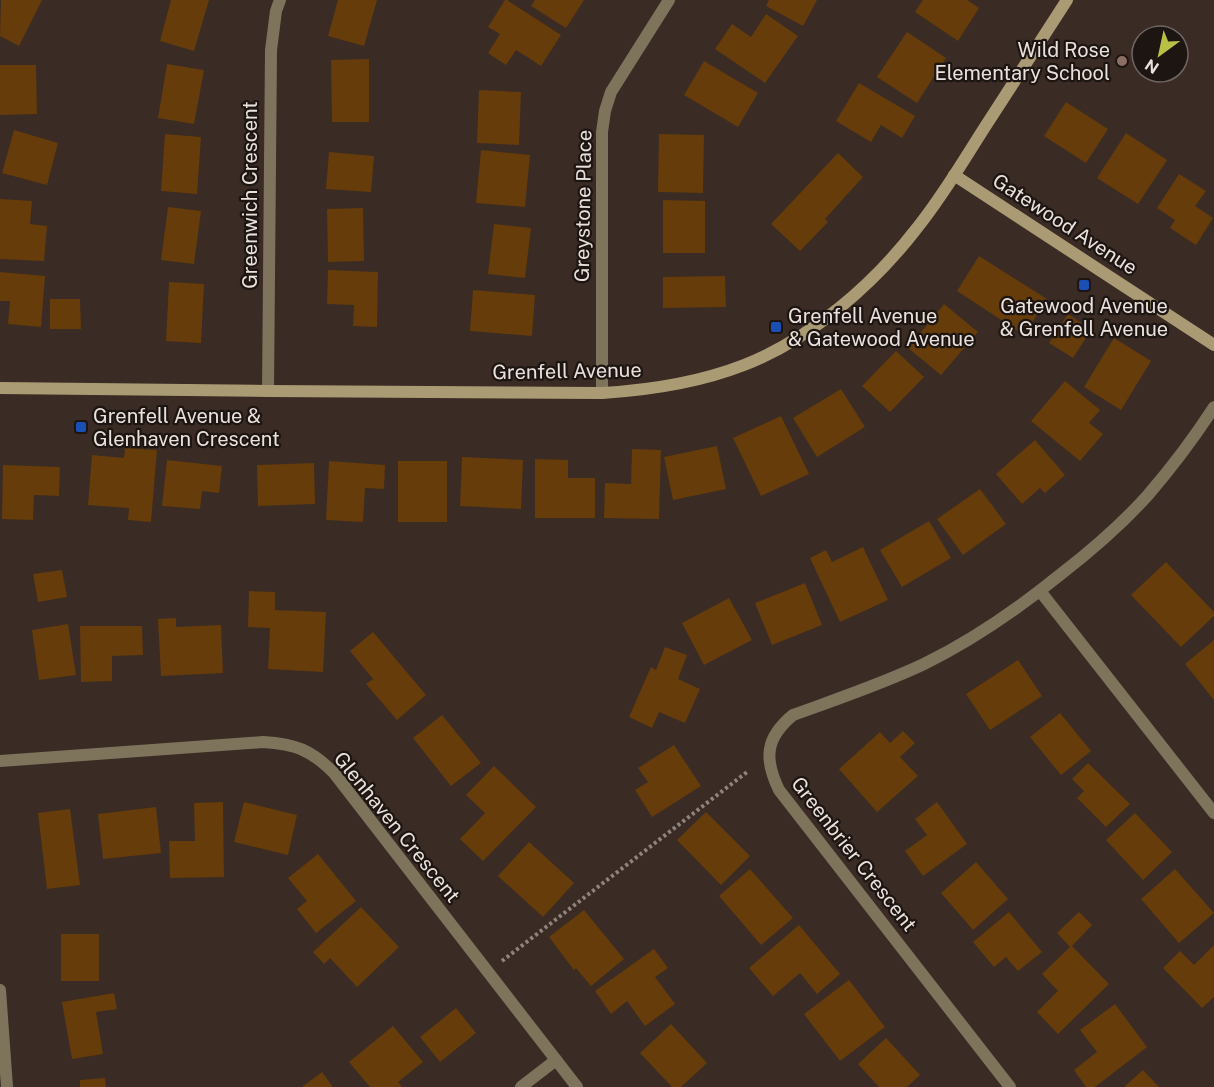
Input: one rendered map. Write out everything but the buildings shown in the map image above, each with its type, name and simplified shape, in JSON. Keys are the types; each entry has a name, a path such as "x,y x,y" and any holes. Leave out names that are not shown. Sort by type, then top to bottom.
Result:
{"street":[{"name":"Greenwich Crescent","path":"268,391 271,50 276,11 280,0"},
{"name":"Greystone Place","path":"602,393 602,132 605,111 611,92 669,0"},
{"name":"Grenfell Avenue","path":"0,388 602,393 638,391 675,385 745,364 786,344 820,323 877,274 919,227 1067,0"},
{"name":"Gatewood Avenue","path":"954,176 1214,345"},
{"name":"Greenbrier Crescent","path":"1010,1087 779,790 773,779 768,760 769,747 783,723 793,715 885,681 924,663 1002,618 1040,591 1105,538 1141,502 1194,438 1214,407"},
{"path":"1040,591 1214,813"},
{"name":"Glenhaven Crescent","path":"0,761 263,742 280,743 313,755 333,773 577,1087"},
{"path":"0,990 7,1087"},
{"path":"521,1087 556,1060"}],"path":[{"path":"487,973 747,772"}],"place":[{"name":"Wild Rose Elementary School","path":"1122,61"},
{"name":"Gatewood Avenue & Grenfell Avenue","path":"1084,285"},
{"name":"Grenfell Avenue & Gatewood Avenue","path":"776,327"},
{"name":"Grenfell Avenue & Glenhaven Crescent","path":"81,427"}]}
